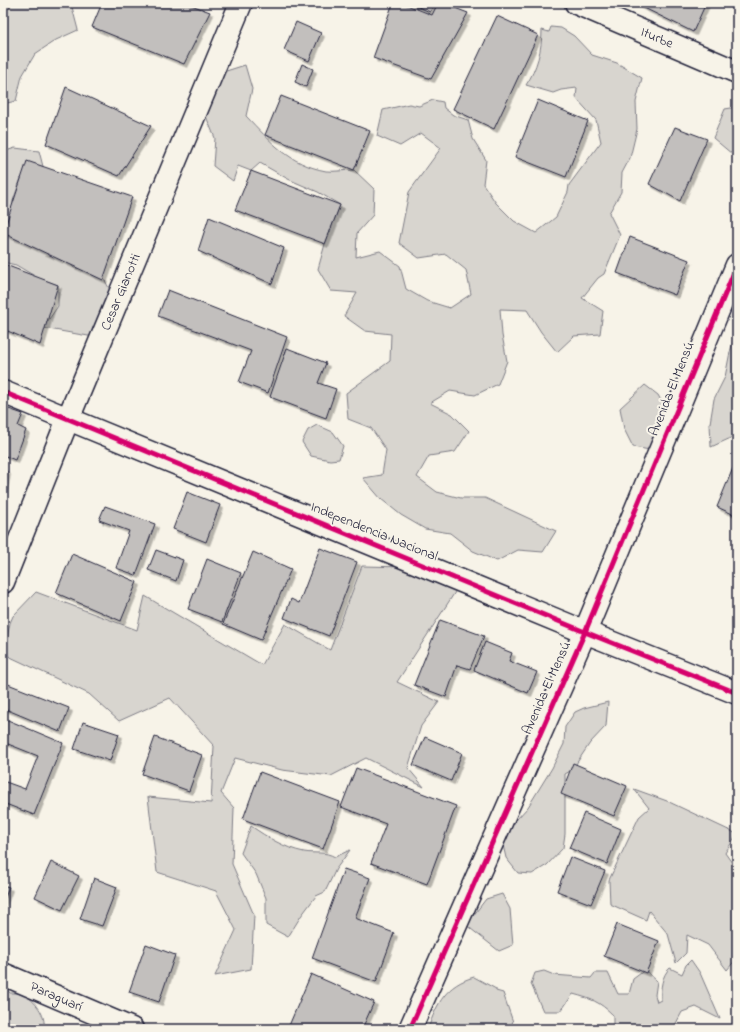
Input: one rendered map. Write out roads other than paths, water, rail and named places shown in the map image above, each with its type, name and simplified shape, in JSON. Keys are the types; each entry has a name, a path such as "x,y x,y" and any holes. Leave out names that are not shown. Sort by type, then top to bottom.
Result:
{"street":[{"name":"Cesar Gianotti","path":"3,582 68,418 241,3"},
{"name":"Iturbe","path":"576,3 737,72"},
{"name":"Avenida El Mensú","path":"410,1029 585,632 737,265"},
{"name":"Independencia Nacional","path":"3,392 585,632 737,693"},
{"name":"Paraguarí","path":"3,974 132,1029"}]}
